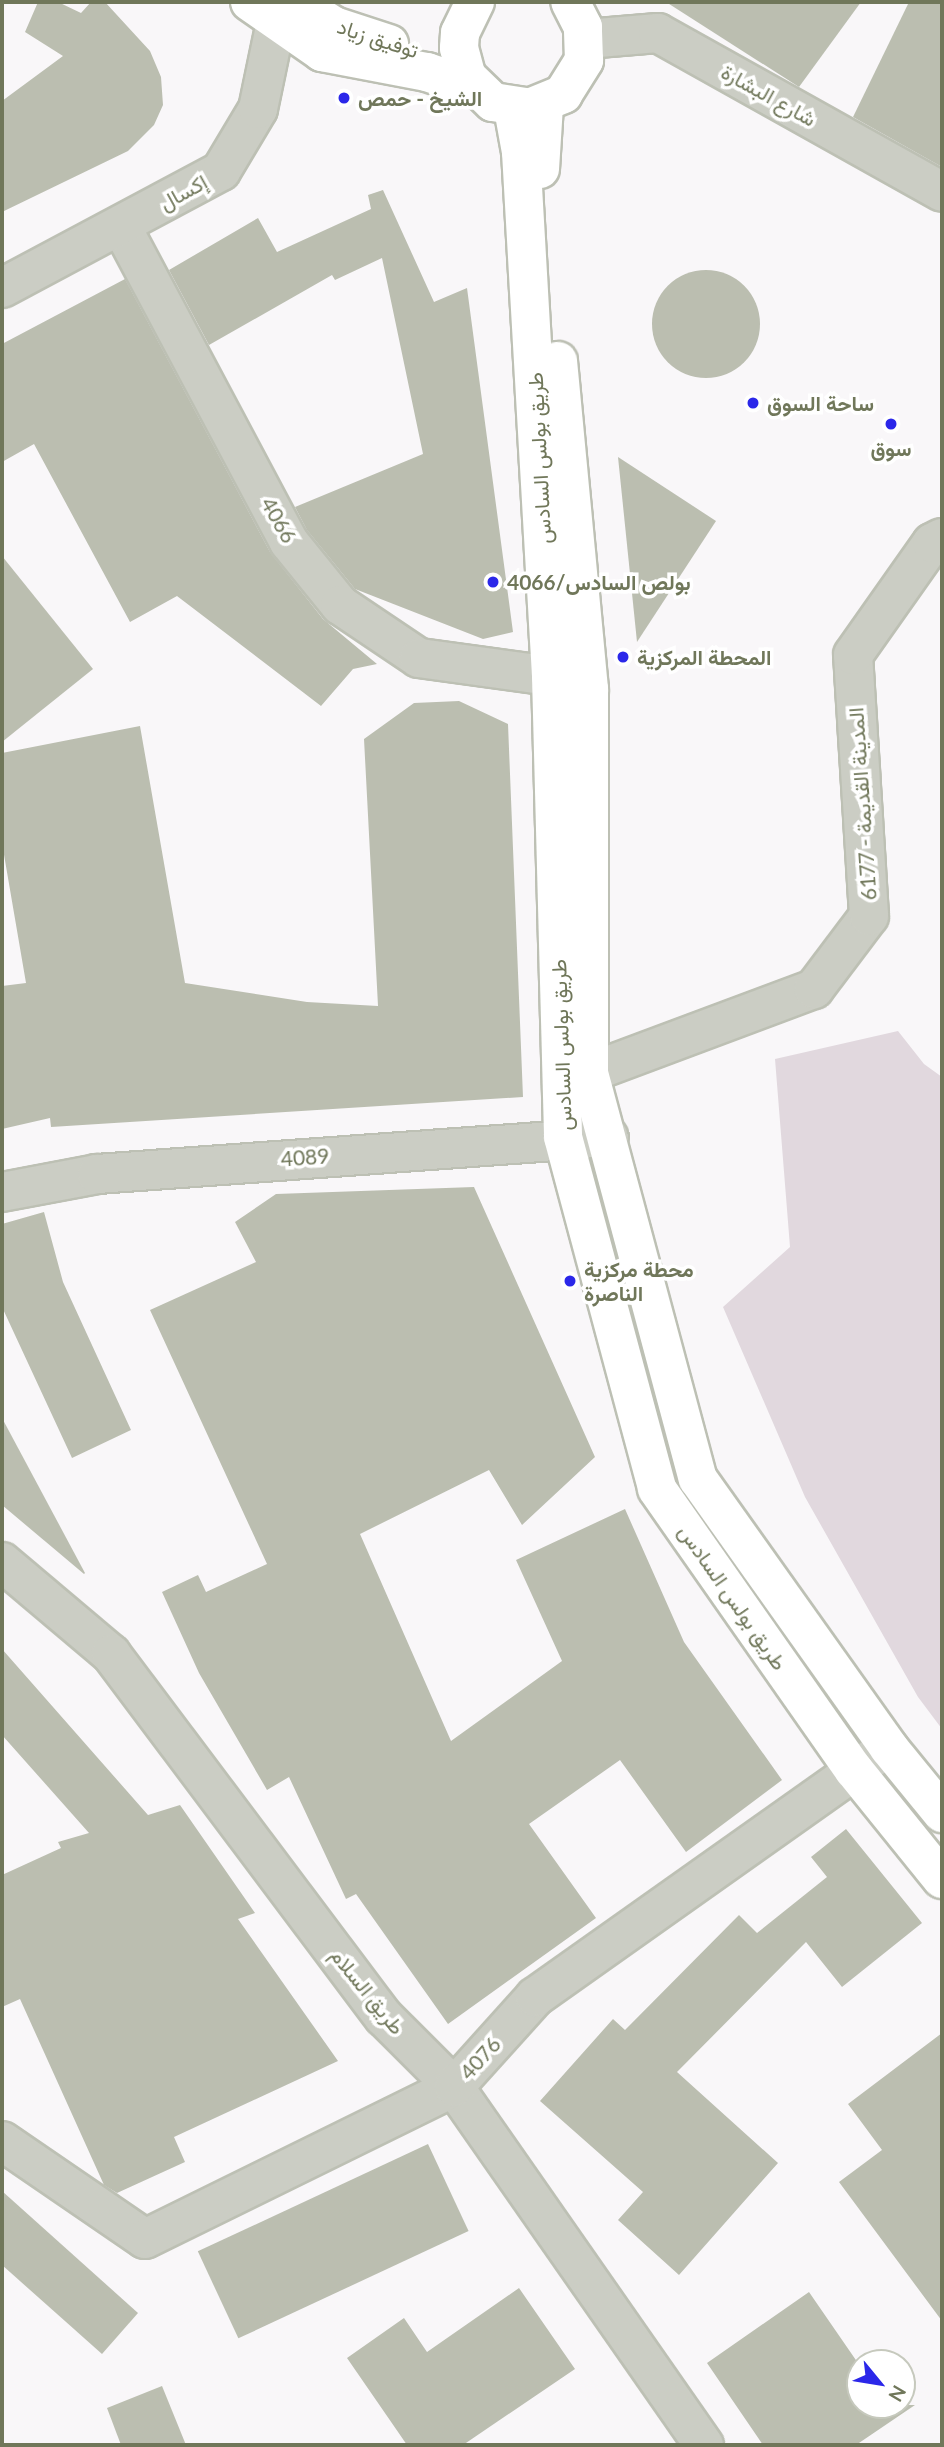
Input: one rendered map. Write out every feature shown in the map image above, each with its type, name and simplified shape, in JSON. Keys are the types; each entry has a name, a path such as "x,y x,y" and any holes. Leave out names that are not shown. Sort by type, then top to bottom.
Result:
{"street":[{"path":"528,106 563,94 576,79 584,60 586,38 570,2"},
{"name":"توفيق زياد","path":"274,9 425,56 467,17"},
{"name":"توفيق زياد","path":"274,9 322,52 426,72 476,89 493,102 528,106"},
{"name":"إكسال","path":"2,288 221,171 258,109 274,9"},
{"path":"467,17 461,63 476,89"},
{"name":"شارع البشارة","path":"586,38 658,33 942,192"},
{"name":"طريق بولس السادس","path":"528,106 521,152 551,676 563,1137 657,1489 854,1770 942,1879"},
{"name":"طريق بولس السادس","path":"528,106 538,150 589,690 589,1073 609,1137 698,1479 888,1748 942,1813"},
{"name":"4066","path":"121,226 289,542 340,605 419,658 551,676"},
{"name":"المدينة القديمة - 6177","path":"589,1073 814,989 869,916 853,655 932,543 942,538"},
{"name":"4089","path":"2,1192 97,1174 563,1137 609,1137"},
{"name":"طريق السلام","path":"2,1562 111,1654 384,2017 454,2087 704,2445"},
{"name":"4076","path":"2,2141 145,2239 454,2087 535,1997 888,1748"}],"shaded area":[{"path":"898,1031 924,1064 942,1077 942,1729 918,1697 805,1497 723,1307 790,1247 775,1059"}],"building":[{"path":"38,2 58,2 81,13 91,2 105,2 150,51 161,77 163,105 154,125 128,151 2,212 2,101 63,56 25,32"},
{"path":"666,2 861,2 799,87"},
{"path":"909,2 942,2 942,167 853,117"},
{"path":"383,190 434,302 467,288 513,632 483,639 355,589 307,530 295,507 423,454 382,258 335,280 332,275 209,345 169,270 258,218 277,252 371,209 368,195"},
{"path":"706,270 727,274 744,286 756,303 760,324 756,345 744,362 727,374 706,378 685,374 668,362 656,345 652,324 656,303 668,286 685,274"},
{"path":"125,279 270,552 323,619 377,664 353,669 321,706 177,596 130,622 34,444 2,462 2,344"},
{"path":"618,457 716,521 637,642"},
{"path":"2,556 93,669 2,742"},
{"path":"459,701 508,724 523,1097 51,1127 50,1118 2,1129 2,986 26,983 2,843 2,753 140,726 185,983 307,1002 378,1006 364,739 414,703"},
{"path":"474,1187 595,1457 522,1525 489,1470 360,1534 451,1741 562,1661 516,1560 625,1509 684,1642 782,1780 686,1852 620,1760 529,1824 596,1918 448,2024 356,1894 346,1899 289,1777 267,1790 199,1673 162,1592 198,1575 206,1592 267,1564 150,1310 256,1262 235,1222 276,1194"},
{"path":"44,1212 63,1282 131,1430 72,1458 2,1307 2,1224"},
{"path":"2,1418 85,1573 84,1574 2,1505"},
{"path":"2,1649 148,1815 180,1805 255,1913 238,1919 338,2061 174,2137 185,2162 117,2193 104,2185 20,1999 2,2007 2,1875 61,1848 58,1842 89,1833 2,1735"},
{"path":"846,1829 922,1923 842,1987 806,1942 677,2072 778,2163 679,2275 618,2220 643,2192 540,2101 613,2019 625,2030 739,1915 757,1933 827,1877 811,1857"},
{"path":"942,2033 942,2321 839,2182 882,2150 848,2104"},
{"path":"428,2144 469,2231 238,2338 198,2251"},
{"path":"2,2191 138,2313 102,2354 2,2265"},
{"path":"519,2288 575,2369 463,2445 407,2445 347,2358 404,2318 427,2352"},
{"path":"809,2292 848,2349 846,2349 846,2419 894,2419 856,2445 763,2445 707,2363"},
{"path":"162,2386 186,2445 121,2445 107,2408"}],"place":[{"name":"الشيخ - حمص","path":"344,98"},
{"name":"ساحة السوق","path":"753,403"},
{"name":"سوق","path":"891,424"},
{"name":"بولص السادس/4066","path":"493,582"},
{"name":"المحطة المركزية","path":"623,657"},
{"name":"محطة مركزية الناصرة","path":"570,1281"}]}
